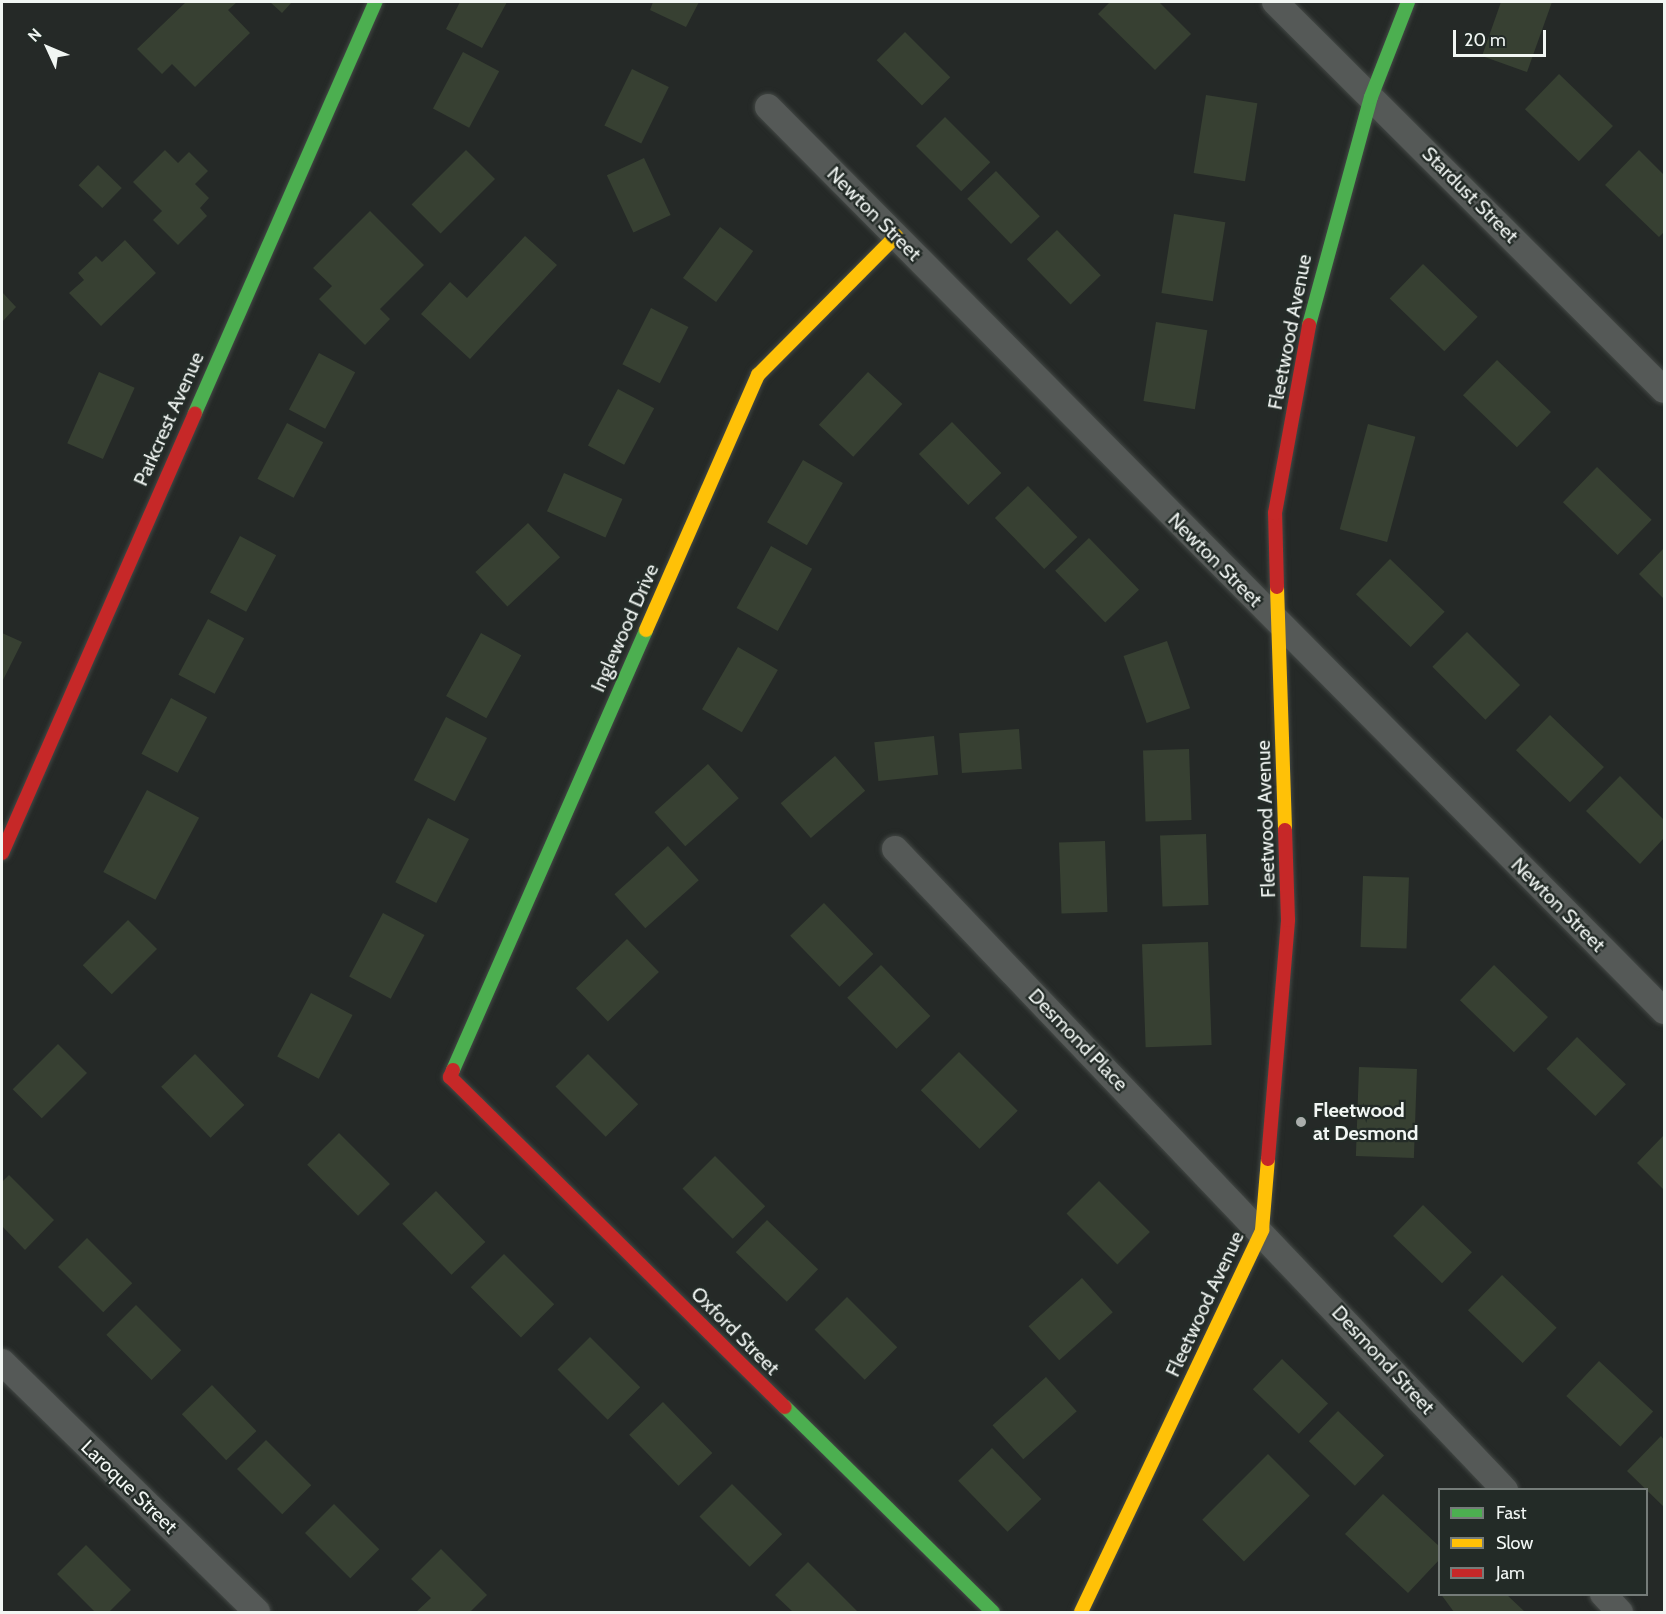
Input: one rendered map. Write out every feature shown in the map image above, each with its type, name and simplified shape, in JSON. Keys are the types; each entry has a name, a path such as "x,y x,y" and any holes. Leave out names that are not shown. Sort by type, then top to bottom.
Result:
{"street":[{"name":"Parkcrest Avenue","path":"2,853 375,2"},
{"name":"Stardust Street","path":"1275,2 1665,390"},
{"name":"Fleetwood Avenue","path":"1081,1612 1262,1230 1288,920 1275,513 1316,285 1371,98 1408,2"},
{"name":"Newton Street","path":"768,107 1280,626 1665,1011"},
{"name":"Inglewood Drive","path":"450,1077 758,375 896,236"},
{"name":"Desmond Place","path":"895,849 1262,1230"},
{"name":"Oxford Street","path":"450,1077 993,1612"},
{"name":"Desmond Street","path":"1262,1230 1503,1488"},
{"name":"Laroque Street","path":"2,1362 257,1612"},
{"path":"1605,1596 1620,1612"}],"building":[{"path":"186,2 237,2 228,10 250,33 195,87 172,64 162,74 137,49"},
{"path":"270,2 292,2 282,13"},
{"path":"460,2 507,2 482,48 446,29"},
{"path":"653,2 699,2 686,27 650,10"},
{"path":"1110,2 1159,2 1191,34 1155,70 1098,14"},
{"path":"1501,2 1552,2 1527,72 1482,56"},
{"path":"905,32 950,77 922,106 877,60"},
{"path":"463,52 499,71 469,128 433,109"},
{"path":"632,69 669,87 641,144 604,126"},
{"path":"1559,74 1613,126 1579,161 1525,109"},
{"path":"1206,95 1257,103 1245,181 1194,173"},
{"path":"945,117 990,162 961,191 916,146"},
{"path":"165,150 178,163 189,152 208,171 195,184 209,198 200,208 207,216 178,245 153,220 162,211 133,182"},
{"path":"466,150 495,179 441,233 412,204"},
{"path":"1639,150 1664,175 1664,232 1659,237 1605,185"},
{"path":"644,158 671,215 633,232 607,175"},
{"path":"98,165 122,188 102,208 79,185"},
{"path":"996,171 1040,216 1011,244 967,199"},
{"path":"370,211 424,265 380,309 390,319 365,345 319,299 332,286 313,268"},
{"path":"1174,214 1225,222 1213,301 1161,293"},
{"path":"720,227 753,251 716,302 683,278"},
{"path":"1057,230 1101,275 1071,304 1027,259"},
{"path":"525,236 557,265 470,359 421,314 450,282 467,298"},
{"path":"125,240 156,273 101,326 69,293 84,280 78,273 96,256 102,262"},
{"path":"1423,264 1478,317 1444,351 1390,299"},
{"path":"2,292 16,307 2,322"},
{"path":"651,308 688,327 660,383 622,364"},
{"path":"1156,322 1207,330 1195,409 1143,401"},
{"path":"319,353 355,372 325,429 289,410"},
{"path":"1497,360 1551,412 1517,447 1463,395"},
{"path":"99,372 135,388 103,459 67,443"},
{"path":"868,372 902,404 853,457 819,425"},
{"path":"618,389 654,408 624,465 588,446"},
{"path":"952,422 1001,473 968,505 919,454"},
{"path":"287,423 323,442 294,498 257,479"},
{"path":"1368,424 1415,437 1387,542 1340,529"},
{"path":"803,460 843,483 807,545 767,522"},
{"path":"1597,467 1652,520 1618,555 1563,502"},
{"path":"564,473 622,499 605,537 547,511"},
{"path":"1028,486 1077,537 1044,569 995,518"},
{"path":"528,523 560,557 507,606 475,572"},
{"path":"240,536 276,555 246,612 210,593"},
{"path":"1089,538 1139,590 1105,622 1055,571"},
{"path":"771,546 812,569 778,631 737,608"},
{"path":"1664,548 1664,599 1639,574"},
{"path":"1390,559 1445,612 1411,647 1356,594"},
{"path":"208,619 244,638 215,694 178,675"},
{"path":"1467,632 1520,685 1485,720 1432,667"},
{"path":"2,633 22,642 2,682"},
{"path":"481,633 521,655 486,718 446,696"},
{"path":"1167,641 1190,708 1147,723 1124,656"},
{"path":"738,647 778,670 742,732 702,709"},
{"path":"171,698 207,717 178,773 141,754"},
{"path":"1550,715 1604,767 1570,802 1516,750"},
{"path":"446,717 487,738 455,801 414,780"},
{"path":"1019,729 1022,769 962,773 959,733"},
{"path":"934,736 938,775 878,781 874,742"},
{"path":"1189,749 1191,820 1146,822 1143,751"},
{"path":"835,756 865,791 811,838 781,803"},
{"path":"708,764 739,798 685,846 654,812"},
{"path":"1620,776 1664,820 1664,838 1640,864 1586,811"},
{"path":"147,790 199,818 155,900 103,872"},
{"path":"428,818 469,839 436,903 395,882"},
{"path":"1206,834 1208,905 1163,907 1160,836"},
{"path":"1105,841 1107,912 1062,914 1059,843"},
{"path":"668,846 699,880 645,928 614,894"},
{"path":"1363,876 1409,878 1406,949 1361,947"},
{"path":"824,903 873,954 840,987 790,936"},
{"path":"383,913 424,935 391,999 349,977"},
{"path":"128,920 157,949 112,994 83,965"},
{"path":"627,939 659,972 608,1021 576,988"},
{"path":"1208,942 1212,1045 1146,1047 1142,944"},
{"path":"881,965 930,1016 897,1049 847,998"},
{"path":"1494,965 1548,1017 1514,1052 1460,1000"},
{"path":"311,993 352,1015 319,1079 277,1057"},
{"path":"1577,1037 1626,1084 1595,1116 1546,1069"},
{"path":"58,1044 87,1073 42,1118 13,1089"},
{"path":"959,1052 1018,1111 980,1149 921,1090"},
{"path":"195,1054 244,1105 211,1138 161,1087"},
{"path":"588,1054 638,1104 606,1137 555,1087"},
{"path":"1359,1067 1417,1069 1414,1158 1356,1156"},
{"path":"339,1133 390,1184 358,1216 307,1165"},
{"path":"1664,1135 1664,1190 1637,1163"},
{"path":"715,1156 765,1206 733,1239 682,1189"},
{"path":"9,1175 54,1220 25,1250 2,1226 2,1182"},
{"path":"1099,1181 1150,1232 1117,1264 1066,1214"},
{"path":"436,1191 485,1242 452,1275 402,1224"},
{"path":"1423,1205 1472,1252 1442,1283 1393,1236"},
{"path":"767,1220 818,1269 787,1302 736,1252"},
{"path":"87,1238 132,1283 103,1312 58,1267"},
{"path":"504,1254 554,1304 521,1337 471,1287"},
{"path":"1502,1275 1557,1328 1523,1363 1468,1310"},
{"path":"1082,1278 1113,1312 1059,1360 1028,1326"},
{"path":"847,1297 897,1347 865,1380 814,1330"},
{"path":"136,1305 181,1350 152,1380 106,1335"},
{"path":"590,1337 640,1387 608,1420 557,1370"},
{"path":"1282,1359 1328,1403 1299,1434 1253,1389"},
{"path":"1599,1361 1653,1411 1620,1447 1566,1396"},
{"path":"1046,1377 1077,1411 1023,1459 992,1425"},
{"path":"212,1385 256,1431 226,1460 182,1414"},
{"path":"663,1402 712,1453 679,1486 629,1435"},
{"path":"1338,1411 1384,1455 1355,1486 1309,1441"},
{"path":"1661,1436 1664,1440 1664,1507 1648,1491 1648,1488 1644,1488 1627,1471"},
{"path":"266,1440 311,1485 282,1514 237,1469"},
{"path":"992,1448 1041,1499 1008,1532 958,1481"},
{"path":"1268,1454 1310,1496 1244,1561 1202,1520"},
{"path":"732,1484 782,1534 750,1567 699,1517"},
{"path":"1383,1494 1438,1545 1438,1561 1408,1593 1345,1534"},
{"path":"334,1504 379,1549 350,1578 305,1533"},
{"path":"86,1545 131,1590 109,1612 95,1612 57,1574"},
{"path":"441,1549 487,1595 470,1612 416,1612 431,1598 411,1579"},
{"path":"808,1562 858,1612 793,1612 775,1595"},
{"path":"1442,1596 1508,1596 1525,1612 1454,1612"}],"traffic: fast":[{"path":"195,413 375,2"},
{"path":"1309,325 1371,97 1408,2"},
{"path":"453,1070 646,630"},
{"path":"785,1407 993,1612"}],"traffic: slow":[{"path":"646,630 758,375 896,236"},
{"path":"1277,587 1285,830"},
{"path":"1081,1612 1262,1230 1268,1159"}],"traffic: jam":[{"path":"1277,587 1275,513 1309,325"},
{"path":"2,853 195,413"},
{"path":"1268,1159 1288,920 1285,830"},
{"path":"453,1070 450,1077 785,1407"}],"place":[{"name":"Fleetwood at Desmond","path":"1301,1122"}]}
